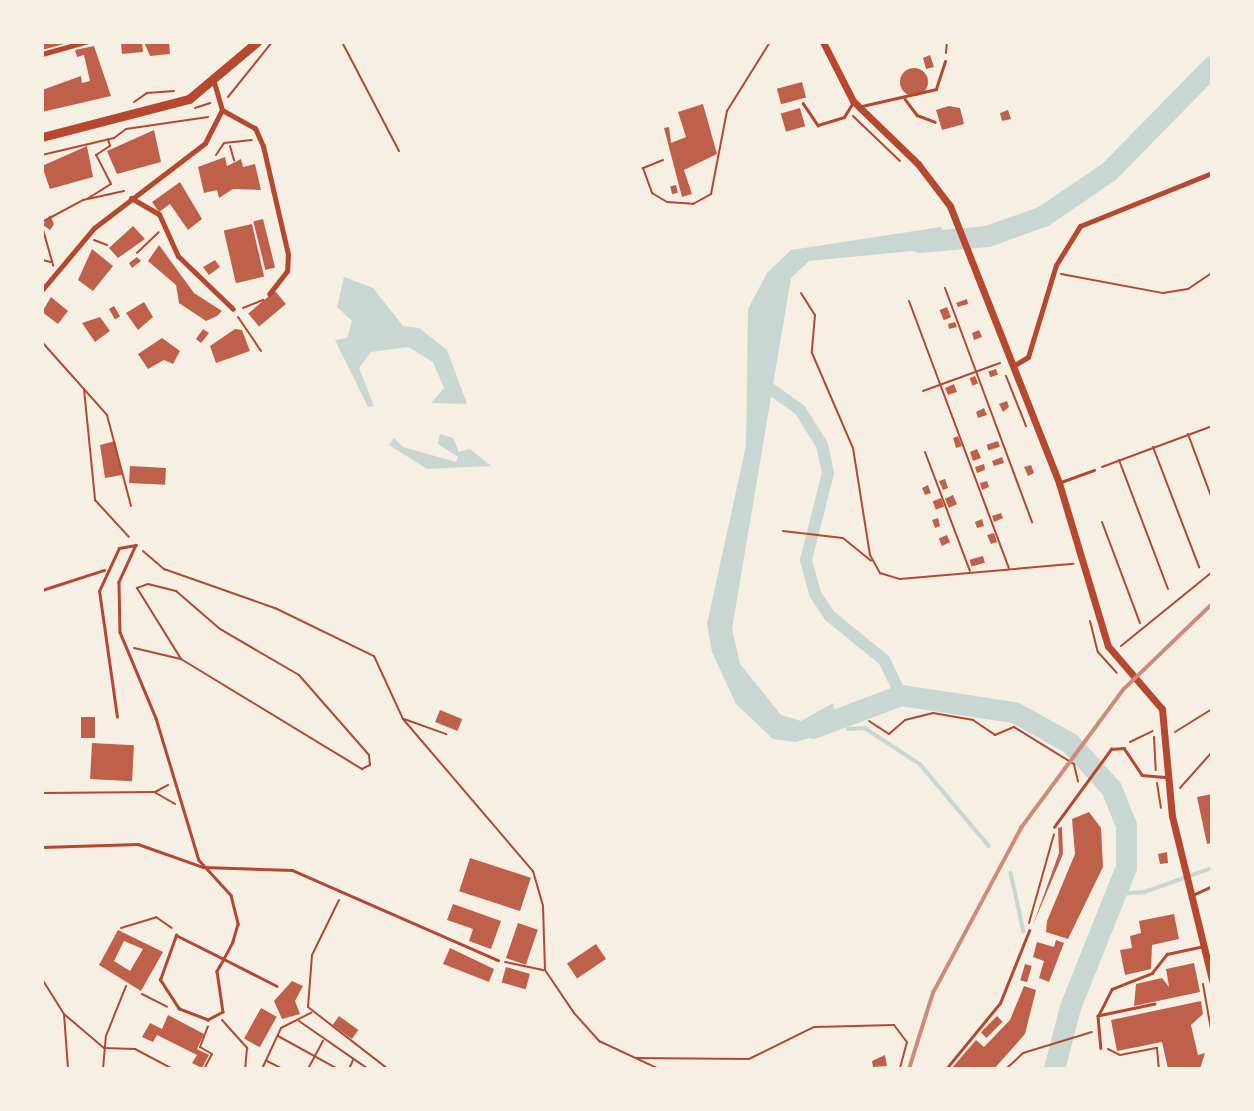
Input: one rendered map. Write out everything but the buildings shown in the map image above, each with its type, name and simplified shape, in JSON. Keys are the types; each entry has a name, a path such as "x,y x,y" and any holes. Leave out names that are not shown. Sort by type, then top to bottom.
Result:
{"main road":[{"path":"42,137 189,99 215,82 257,42"}],"street":[{"path":"42,54 85,42"},
{"path":"823,42 856,104 918,164 950,206 1059,483 1112,653 1162,709 1169,800 1180,862 1207,949 1212,980"},
{"path":"42,290 94,228 205,143 222,110 215,82"},
{"path":"222,110 255,128 259,138 288,254 287,271 269,294"},
{"path":"1013,366 1028,356 1054,272 1072,233 1091,217 1212,170"},
{"path":"131,198 167,225 178,256 233,309"}],"lane":[{"path":"803,103 818,125 844,117 856,104 905,99 942,83 945,61"},
{"path":"905,99 917,115 935,122"},
{"path":"1059,483 1094,470"},
{"path":"117,717 99,591 104,570 119,548 136,545"},
{"path":"136,545 119,582 126,649 203,867 237,908 238,924 224,959 217,971 223,1012 208,1020 178,1009 159,973 176,935 224,959 277,986"},
{"path":"42,590 104,570"},
{"path":"1054,827 1079,787 1102,759 1120,747 1139,772 1167,777"},
{"path":"42,847 138,844 203,867 292,870 498,960"},
{"path":"1189,896 1212,886"},
{"path":"946,1069 1000,1003 1029,931"},
{"path":"1101,1048 1098,1016 1112,989 1152,973 1167,954 1207,949"},
{"path":"1098,1016 1155,1004"}],"path":[{"path":"192,109 220,101 262,61 272,42"},
{"path":"342,42 399,151"},
{"path":"663,160 643,168 652,193 681,204 711,194 727,111 770,42"},
{"path":"945,61 947,42"},
{"path":"121,106 146,93 184,88"},
{"path":"42,155 108,139 123,129 207,119 210,104"},
{"path":"182,120 183,125"},
{"path":"216,155 224,143 230,145 259,138"},
{"path":"59,270 51,262 42,226 111,184 96,155 110,146 108,139"},
{"path":"230,145 234,160"},
{"path":"42,193 42,201"},
{"path":"86,199 139,193"},
{"path":"136,253 167,225"},
{"path":"93,240 107,245"},
{"path":"42,260 51,262"},
{"path":"1054,272 1163,293 1188,289 1212,273"},
{"path":"945,288 1032,522"},
{"path":"801,293 815,315 812,353 853,448 872,561"},
{"path":"261,351 233,309 255,306 269,294"},
{"path":"909,301 1009,569"},
{"path":"42,342 107,415 131,506"},
{"path":"923,391 1001,362"},
{"path":"84,389 95,500 136,545 164,569 275,608 374,656 402,719 533,871 542,906 545,970 594,1037 659,1069"},
{"path":"1094,470 1212,426"},
{"path":"1188,434 1212,499"},
{"path":"1153,447 1199,567"},
{"path":"925,452 971,572"},
{"path":"1119,460 1168,589"},
{"path":"1102,522 1140,623"},
{"path":"785,531 837,537 872,561 892,579 1086,563"},
{"path":"1124,645 1212,572"},
{"path":"126,649 181,660 362,769 370,765 369,755 299,675 220,628 176,591 148,584 137,588 181,660"},
{"path":"1175,733 1208,706 1212,709"},
{"path":"869,721 889,734 905,720 933,713 973,720 995,735 1014,727 1074,764 1079,787"},
{"path":"402,719 446,734"},
{"path":"1120,747 1154,731"},
{"path":"1169,800 1212,752"},
{"path":"42,793 155,792 174,780"},
{"path":"155,792 181,808"},
{"path":"1029,931 1054,827"},
{"path":"312,1013 312,955 343,893"},
{"path":"121,928 156,917 176,935"},
{"path":"498,960 545,970"},
{"path":"42,979 64,1014 104,1048 135,1049 173,1069"},
{"path":"103,1069 104,1048 126,986"},
{"path":"142,994 178,1009"},
{"path":"262,1069 278,1036 312,1013"},
{"path":"312,1013 388,1069"},
{"path":"64,1014 68,1069"},
{"path":"215,1016 237,1030 247,1048 245,1069"},
{"path":"1006,1069 1023,1052 1090,1035 1098,1016"},
{"path":"204,1069 212,1054 200,1047 208,1020"},
{"path":"299,1021 368,1069"},
{"path":"635,1058 750,1059 814,1027 894,1025 907,1041 900,1069"},
{"path":"278,1036 338,1069"},
{"path":"1107,1037 1116,1054 1157,1048 1159,1069"},
{"path":"307,1069 323,1040"},
{"path":"1211,1069 1212,1059"},
{"path":"349,1069 354,1060"},
{"path":"266,1061 283,1069"}],"shaded area":[{"path":"941,227 953,247 809,261 791,278 732,629 740,664 781,715 801,721 833,703 835,716 848,726 796,742 773,739 736,704 712,652 707,624 746,446 748,309 767,273 791,250"},
{"path":"344,277 373,288 403,326 419,328 447,350 467,404 431,403 444,388 433,362 408,347 371,352 359,368 374,406 368,407 335,340 347,338 352,321 337,307"},
{"path":"440,434 453,438 459,452 470,449 491,466 427,469 389,445 394,438 403,447 456,462 458,457 438,444"}],"waterway":[{"path":"919,242 987,236 1043,216 1109,171 1212,66"},
{"path":"762,383 800,410 822,445 828,473 806,560 815,594 830,616 884,660 901,695"},
{"path":"813,728 901,695 1014,712 1070,743 1111,788 1126,825 1126,867 1070,1007 1054,1069"},
{"path":"848,729 865,728 920,764 989,846"},
{"path":"1116,894 1145,892 1212,868"},
{"path":"1011,873 1024,932"}],"railway":[{"path":"909,1069 933,993 1021,828 1124,689 1212,604"}]}
